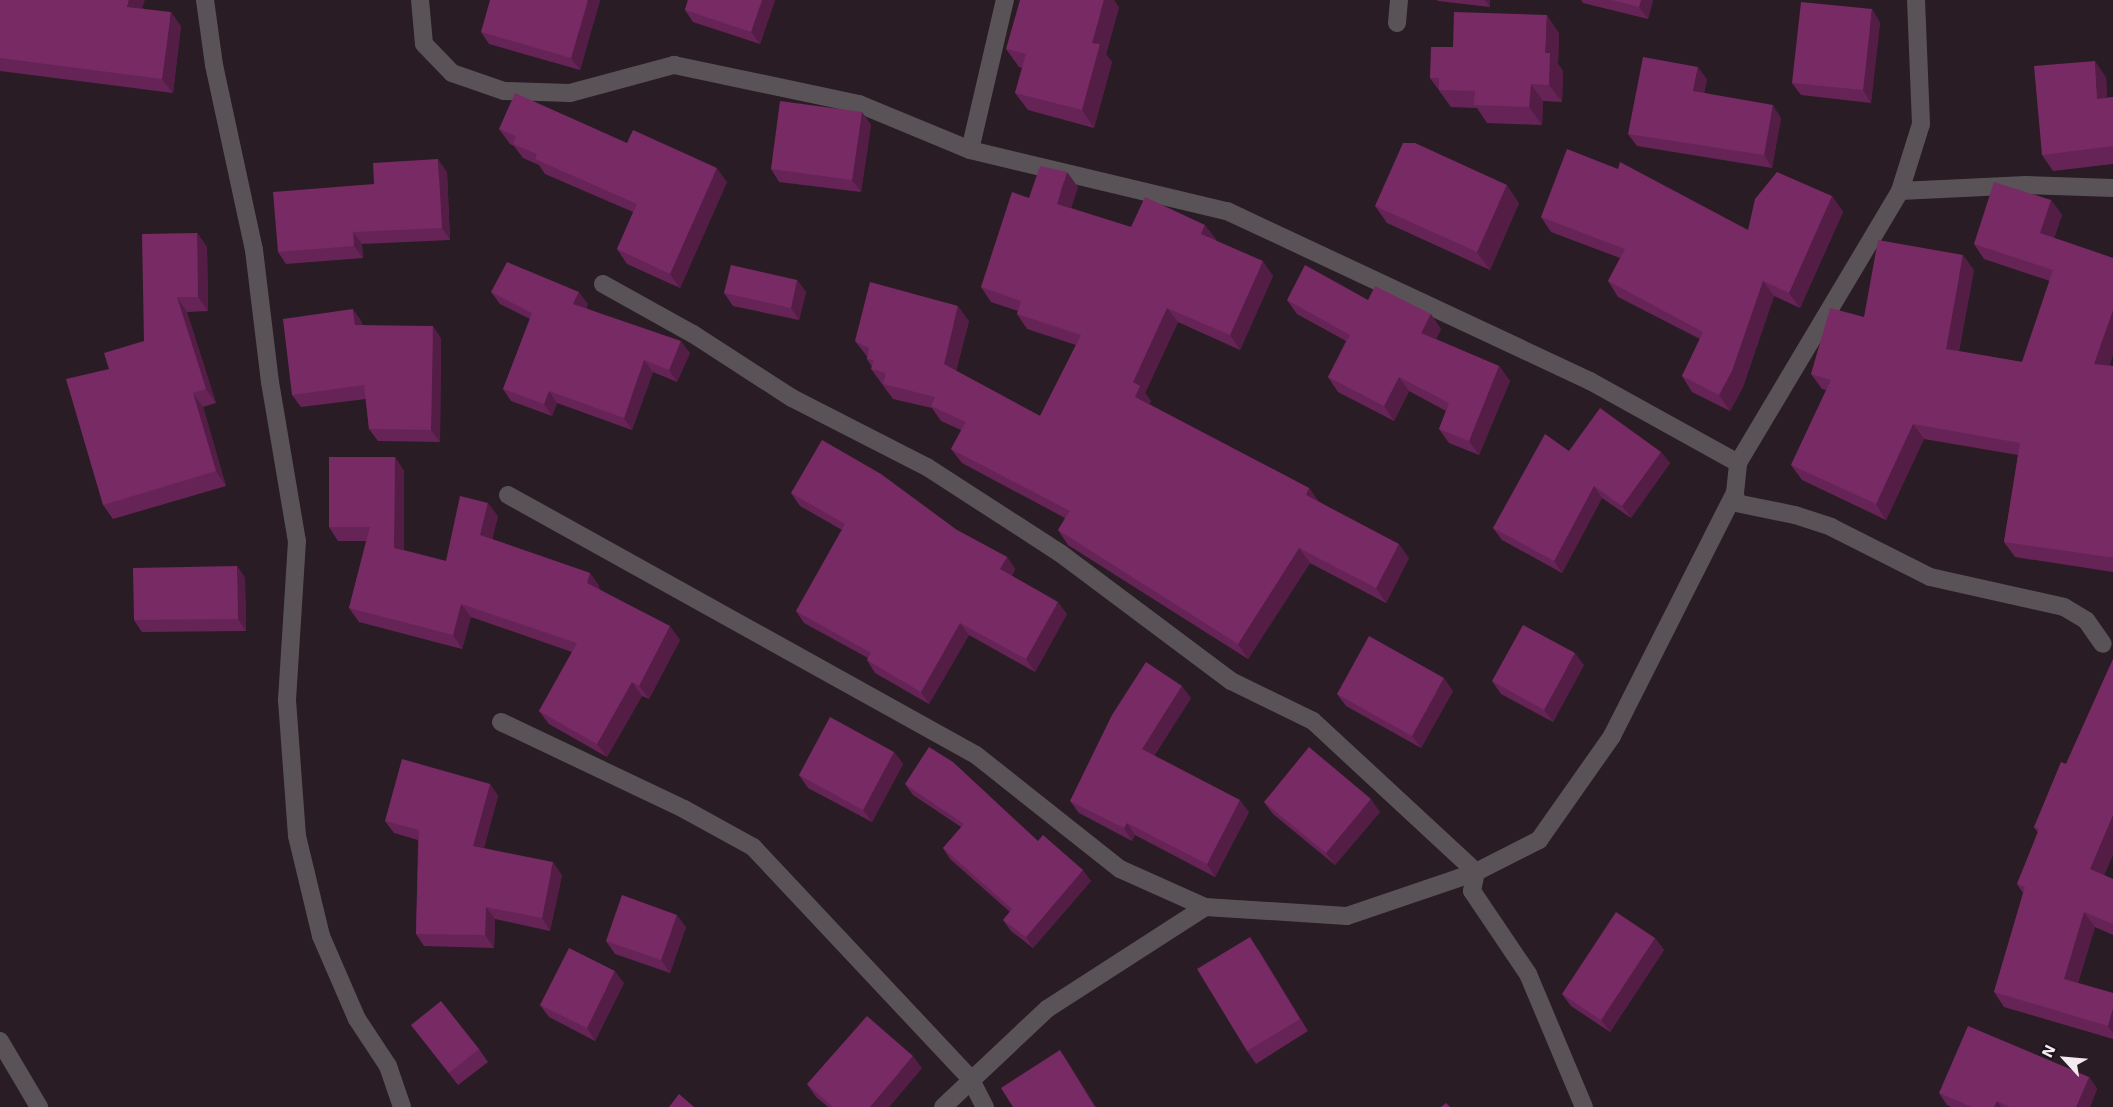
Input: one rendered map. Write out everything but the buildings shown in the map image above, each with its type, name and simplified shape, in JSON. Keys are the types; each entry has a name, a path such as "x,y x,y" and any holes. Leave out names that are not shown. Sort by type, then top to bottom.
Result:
{"street":[{"path":"205,0 214,66 254,250 270,382 297,541 287,700 297,836 321,936 357,1019 388,1066 402,1107"},
{"path":"420,0 424,44 452,73 504,91 570,93 674,65 859,104 970,150 1227,211 1590,381 1738,463"},
{"path":"970,150 1005,0"},
{"path":"1397,23 1399,0"},
{"path":"1916,0 1921,124 1900,191 1738,463 1736,503 1831,527 1930,577 2064,606 2086,620 2103,644"},
{"path":"1900,191 2026,185 2113,188"},
{"path":"603,284 693,334 792,398 927,467 1060,554 1231,681 1313,721 1476,872"},
{"path":"508,495 976,755 1120,869 1204,907 1347,916 1476,872 1539,840 1576,793 1612,736 1735,493"},
{"path":"501,722 684,809 753,847 970,1078 985,1107"},
{"path":"1476,872 1472,891 1528,974 1584,1107"},
{"path":"943,1107 970,1078 1047,1009 1204,907"},
{"path":"0,1041 39,1107"}]}
